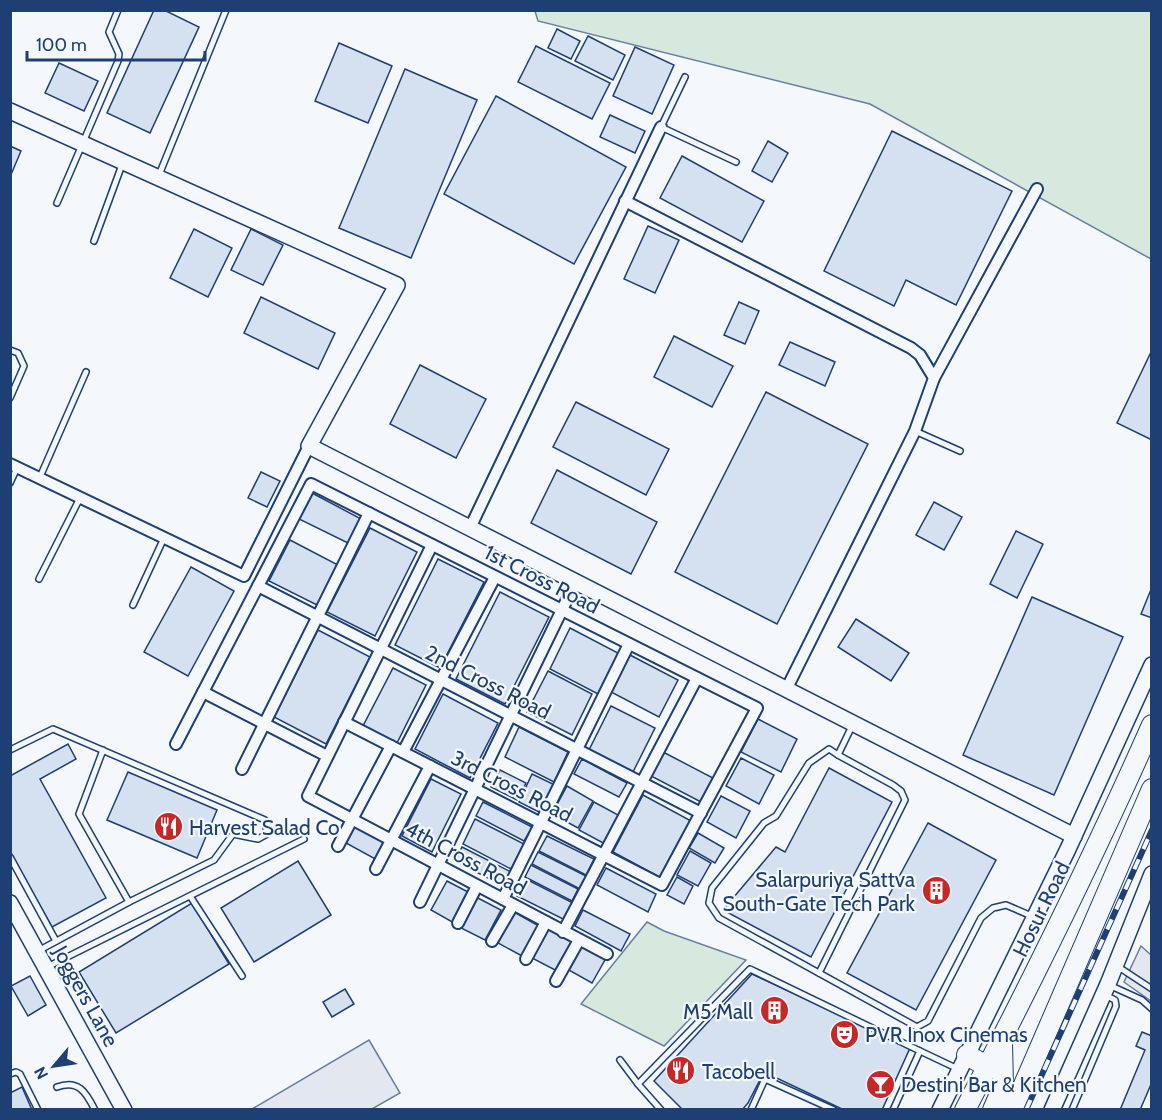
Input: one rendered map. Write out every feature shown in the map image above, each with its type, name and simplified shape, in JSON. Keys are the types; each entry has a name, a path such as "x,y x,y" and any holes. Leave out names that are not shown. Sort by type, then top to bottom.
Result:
{"highway":[{"name":"Hosur Road","path":"965,1110 1002,1042 1098,846 1152,725"},
{"path":"1013,1110 1152,789"},
{"path":"1098,846 1121,858"},
{"path":"993,1110 1003,1087 1002,1042"},
{"path":"963,1063 988,1067"}],"street":[{"path":"10,111 84,142 398,285 309,446 244,576 14,466"},
{"path":"470,528 661,127"},
{"path":"786,690 915,431 934,378 1037,189"},
{"path":"625,201 911,348 924,360 934,378"},
{"path":"309,446 1074,836"},
{"name":"1st Cross Road","path":"258,586 310,484 757,708 701,813"},
{"path":"242,769 369,513"},
{"path":"203,692 327,756 432,545"},
{"path":"403,752 495,576"},
{"path":"420,902 576,581"},
{"path":"176,744 258,586"},
{"name":"2nd Cross Road","path":"258,586 701,813"},
{"path":"492,941 540,823 628,644"},
{"path":"940,1110 1035,918 1152,665"},
{"path":"563,932 697,678"},
{"name":"3rd Cross Road","path":"344,722 662,885 701,813"},
{"path":"338,846 391,746"},
{"name":"4th Cross Road","path":"327,756 308,796 607,954"},
{"path":"376,869 430,766"},
{"path":"1052,1110 1152,874"},
{"path":"458,924 477,886"},
{"name":"Joggers Lane","path":"10,903 124,1110"},
{"path":"526,959 546,922"},
{"path":"556,981 579,940"}],"lane":[{"path":"57,203 118,61 119,54 109,32 118,10"},
{"path":"158,176 226,10"},
{"path":"685,77 661,127 736,162"},
{"path":"94,241 123,160"},
{"path":"10,350 18,353 24,366 10,398"},
{"path":"39,478 86,372"},
{"path":"915,431 960,451"},
{"path":"10,483 14,466"},
{"path":"39,579 80,498"},
{"path":"133,604 164,538"},
{"path":"838,755 853,724"},
{"path":"10,750 53,729 265,820 267,834 258,839 233,834 214,860 37,951"},
{"path":"819,973 905,800 900,790 893,785 829,749 809,763 776,816 764,823 712,888 709,896 713,912 719,918 917,1027 924,1025 981,918 987,911 999,905 1006,905 1035,918"},
{"path":"103,750 79,814 129,902"},
{"path":"46,968 304,839"},
{"path":"10,857 56,941"},
{"path":"190,896 242,976"},
{"path":"1115,965 1152,989"},
{"path":"638,1084 750,969 920,1051 963,1063"},
{"path":"1105,989 1142,1000 1152,1009"},
{"path":"1072,1110 1116,1005 1115,1000 1105,989"},
{"path":"893,1110 920,1051"},
{"path":"620,1060 661,1110"},
{"path":"10,1074 16,1072 20,1074 38,1110"},
{"path":"751,1110 765,1079 834,1110"},
{"path":"57,1087 65,1084 79,1086 85,1091 95,1110"}],"shaded area":[{"path":"535,11 1151,11 1151,259 870,104 538,21"},
{"path":"647,922 664,931 746,960 664,1046 581,1004"},
{"path":"1141,946 1151,955 1151,1001 1124,982"},
{"path":"369,1040 400,1093 372,1109 252,1109"}],"building":[{"path":"154,10 164,10 199,27 150,133 107,113"},
{"path":"557,29 580,41 571,59 548,48"},
{"path":"588,36 625,55 613,80 575,61"},
{"path":"339,43 392,66 368,123 315,101"},
{"path":"536,46 610,83 592,119 518,82"},
{"path":"635,47 674,65 652,114 613,96"},
{"path":"59,63 98,81 84,111 45,93"},
{"path":"405,69 477,100 411,258 339,228"},
{"path":"496,96 626,167 574,264 444,194"},
{"path":"610,115 645,131 635,153 600,137"},
{"path":"892,131 1012,191 956,305 906,280 894,306 824,271"},
{"path":"768,141 788,153 772,182 752,171"},
{"path":"10,146 21,151 10,177"},
{"path":"682,156 764,201 742,242 660,198"},
{"path":"648,226 679,240 655,293 624,279"},
{"path":"194,229 232,248 208,297 170,278"},
{"path":"251,229 283,245 263,285 231,270"},
{"path":"261,297 335,333 318,369 244,333"},
{"path":"739,302 759,311 745,344 724,335"},
{"path":"674,336 733,366 712,407 654,377"},
{"path":"790,342 835,362 825,386 779,365"},
{"path":"1152,350 1152,440 1117,423"},
{"path":"420,365 486,399 456,458 390,424"},
{"path":"766,392 868,444 777,624 675,572"},
{"path":"576,402 669,449 646,495 553,447"},
{"path":"557,470 657,522 631,574 531,523"},
{"path":"261,472 280,481 267,507 248,498"},
{"path":"312,493 363,520 350,544 299,519"},
{"path":"934,502 962,517 944,550 916,535"},
{"path":"370,528 417,552 375,636 327,612"},
{"path":"1016,531 1043,544 1017,598 990,584"},
{"path":"290,540 338,565 317,605 269,581"},
{"path":"438,559 484,582 440,668 395,645"},
{"path":"191,567 234,591 188,676 144,652"},
{"path":"1152,587 1152,618 1141,614"},
{"path":"500,592 549,617 505,704 456,679"},
{"path":"1032,597 1123,637 1054,795 963,755"},
{"path":"856,619 909,653 891,681 838,647"},
{"path":"570,628 618,653 598,694 550,669"},
{"path":"318,630 370,657 326,744 274,717"},
{"path":"630,655 678,680 659,717 611,692"},
{"path":"393,668 426,685 397,743 363,726"},
{"path":"548,671 592,694 572,735 527,712"},
{"path":"443,694 498,723 470,778 415,749"},
{"path":"611,706 655,728 633,772 589,750"},
{"path":"758,719 797,739 781,772 741,752"},
{"path":"519,727 568,752 554,782 505,757"},
{"path":"68,744 76,759 40,779 106,898 52,927 10,852 10,776"},
{"path":"663,752 713,778 701,802 651,776"},
{"path":"741,758 774,775 759,804 726,786"},
{"path":"582,759 627,783 619,797 574,774"},
{"path":"829,768 892,802 811,957 723,910 776,847 785,852"},
{"path":"500,770 526,783 517,800 491,787"},
{"path":"128,772 217,810 197,858 107,820"},
{"path":"532,774 557,786 543,814 519,802"},
{"path":"431,779 461,794 432,852 402,836"},
{"path":"567,786 593,801 578,828 552,814"},
{"path":"643,795 693,822 663,879 613,852"},
{"path":"721,796 750,811 736,838 707,822"},
{"path":"483,802 532,827 524,841 476,816"},
{"path":"594,802 620,816 605,844 579,830"},
{"path":"475,819 524,844 511,869 463,844"},
{"name":"Salarpuriya Sattva South-Gate Tech Park","path":"928,823 996,860 916,1010 847,973"},
{"path":"355,826 386,843 377,860 346,843"},
{"path":"698,833 724,848 715,863 689,848"},
{"path":"547,836 594,859 586,875 539,851"},
{"path":"462,847 511,872 503,886 455,861"},
{"path":"690,851 711,863 698,886 677,875"},
{"path":"538,852 586,876 580,889 532,864"},
{"path":"298,861 331,915 254,962 221,908"},
{"path":"531,865 578,889 572,901 525,877"},
{"path":"606,868 656,894 648,912 597,885"},
{"path":"677,877 693,886 684,904 667,895"},
{"path":"526,879 573,903 565,920 517,896"},
{"path":"447,881 470,893 454,923 431,910"},
{"path":"476,897 501,910 485,940 461,928"},
{"path":"192,903 229,964 116,1033 79,972"},
{"path":"583,910 630,934 621,951 575,926"},
{"path":"514,912 539,926 522,956 498,943"},
{"path":"546,928 572,942 557,971 530,957"},
{"path":"581,944 606,958 592,983 567,969"},
{"name":"M5 Mall","path":"752,974 910,1048 882,1110 844,1110 764,1072 742,1110 683,1110 654,1081"},
{"path":"30,976 46,1005 28,1016 11,986"},
{"path":"345,989 354,1004 332,1017 323,1002"},
{"path":"1142,1032 1152,1036 1152,1082 1140,1110 1120,1110 1145,1050 1136,1046"},
{"path":"22,1087 32,1110 10,1110 10,1093"}],"railway":[{"path":"1026,1110 1152,830"}],"place":[{"name":"Harvest Salad Co","path":"168,827"},
{"name":"Salarpuriya Sattva South-Gate Tech Park","path":"936,891"},
{"name":"M5 Mall","path":"774,1011"},
{"name":"PVR Inox Cinemas","path":"844,1034"},
{"name":"Tacobell","path":"681,1071"},
{"name":"Destini Bar & Kitchen","path":"880,1084"}]}
